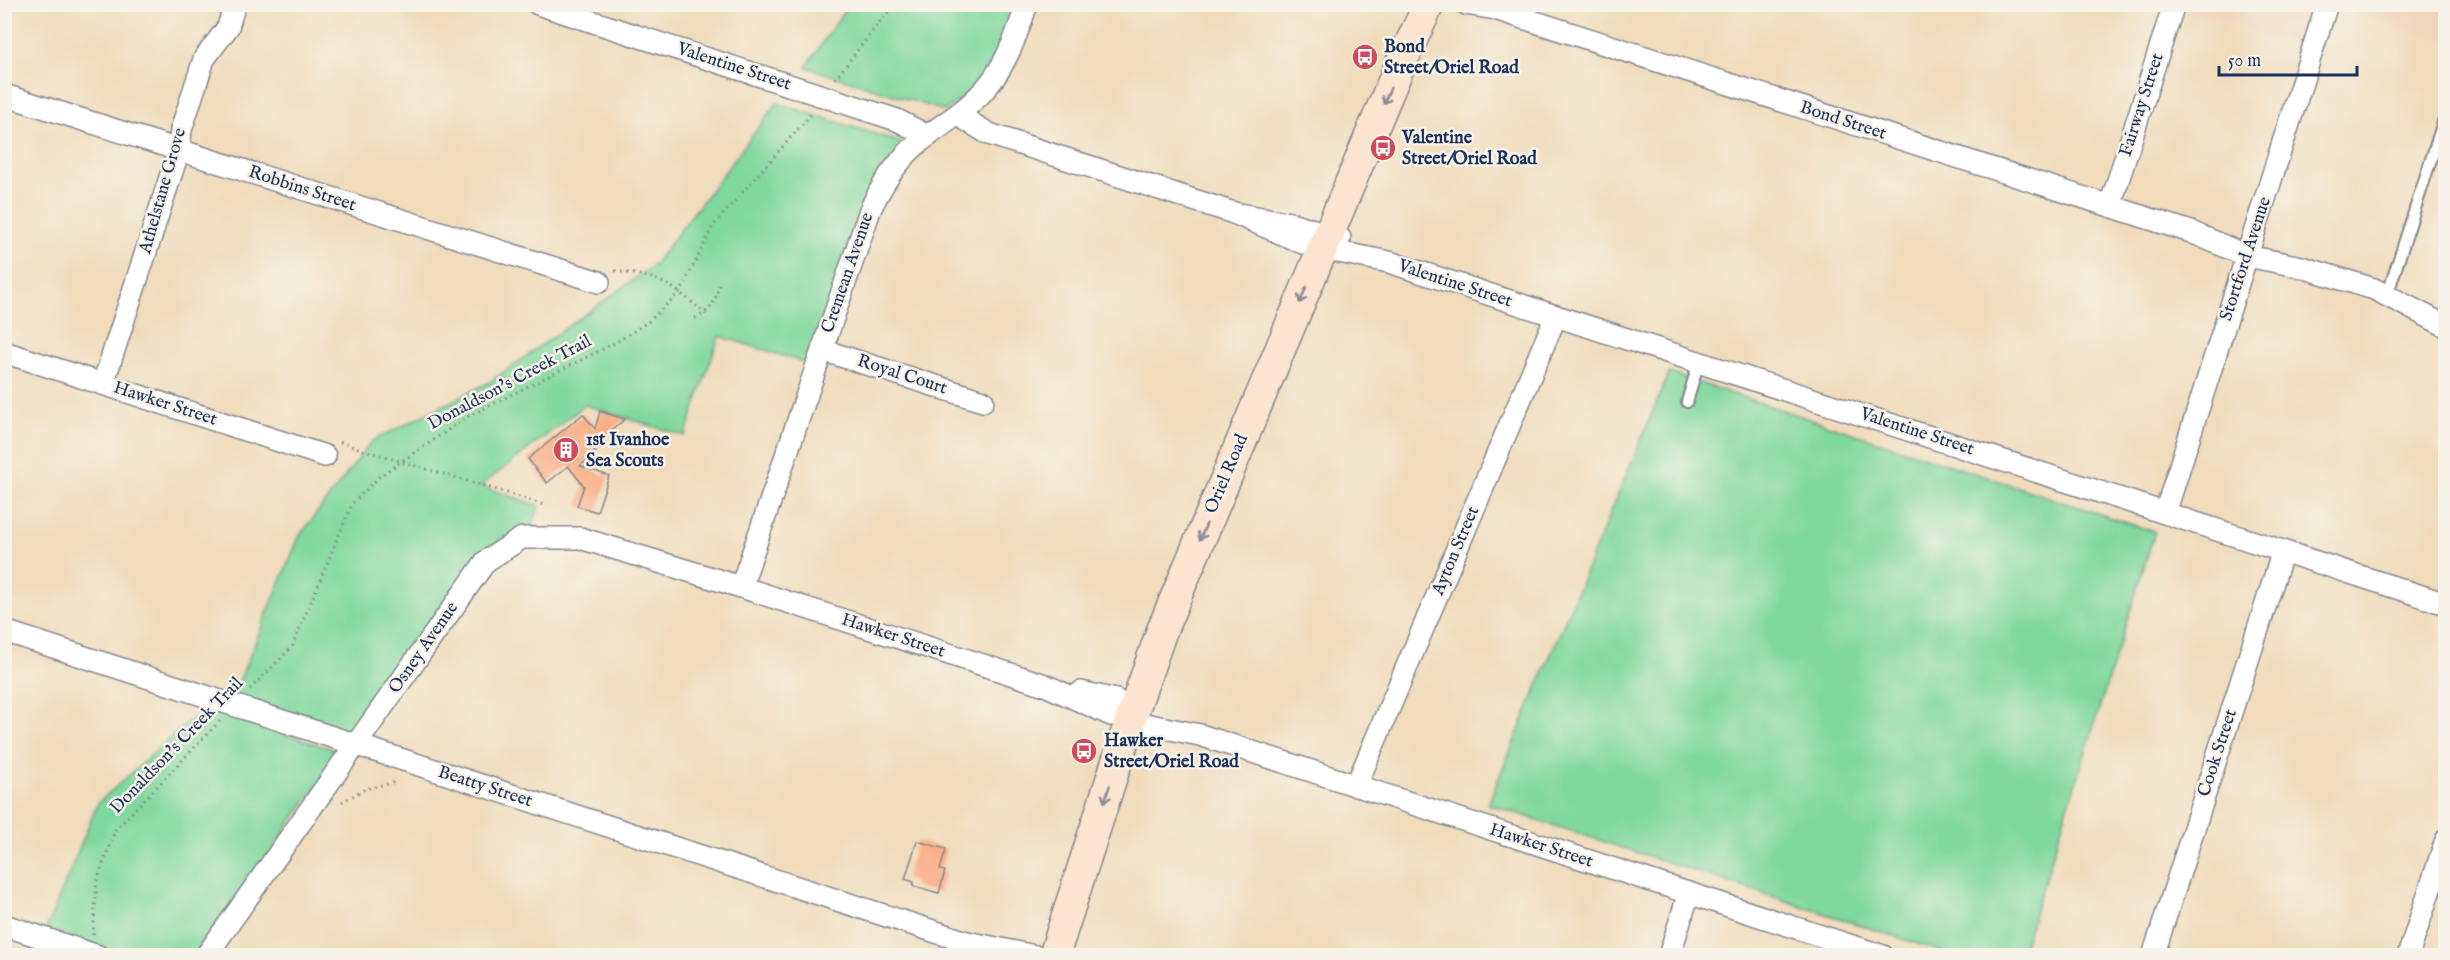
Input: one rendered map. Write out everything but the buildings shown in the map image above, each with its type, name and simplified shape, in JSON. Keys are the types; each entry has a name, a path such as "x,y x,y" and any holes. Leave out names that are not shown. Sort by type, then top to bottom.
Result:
{"main road":[{"name":"Oriel Road","path":"1034,955 1123,710 1170,610 1316,239 1378,65 1407,4"},
{"name":"Oriel Road","path":"1316,239 1429,4"},
{"name":"Oriel Road","path":"1054,956 1123,710"}],"street":[{"name":"Athelstane Grove","path":"103,384 179,150 181,130 204,59 228,27 236,4"},
{"name":"Valentine Street","path":"538,4 897,120 928,136"},
{"name":"Cremean Avenue","path":"741,587 863,228 878,194 901,161 928,136 958,115 1001,69 1028,4"},
{"name":"Bond Street","path":"1466,4 1491,7 2374,289 2445,326"},
{"name":"Fairway Street","path":"2110,206 2174,4"},
{"name":"Stortford Avenue","path":"2165,513 2327,4"},
{"name":"Robbins Street","path":"4,95 179,150 604,276"},
{"name":"Valentine Street","path":"958,115 989,134 1316,239 1347,240 1389,262 2445,604"},
{"name":"Ayton Street","path":"1356,786 1556,316"},
{"name":"Royal Court","path":"822,350 983,401"},
{"name":"Hawker Street","path":"4,352 103,384 329,448"},
{"name":"Osney Avenue","path":"206,956 486,561 522,538 580,538 741,587"},
{"name":"Cook Street","path":"2153,956 2283,551"},
{"name":"Hawker Street","path":"741,587 1045,686 1095,694 1123,710 1154,711 1200,735 1883,956"},
{"name":"Beatty Street","path":"4,631 354,746 967,942 1034,955"},
{"path":"2408,956 2445,840"},
{"path":"1669,956 1689,893"},
{"path":"4,925 97,955"},
{"name":"Beatty Street","path":"967,942 995,956"}],"lane":[{"path":"2387,296 2445,113"},
{"path":"1687,402 1699,361"}],"path":[{"name":"Donaldson's Creek Trail","path":"97,955 93,936 97,881 115,830 292,647 352,504 380,476 469,416 615,343 648,322 680,292 713,226 813,112 885,15 897,4"},
{"path":"604,276 654,278 674,286 706,314"},
{"path":"695,318 706,314 715,303 719,285"},
{"path":"329,448 399,462 544,505"},
{"path":"342,802 365,789 396,782"}],"shaded area":[{"path":"2190,4 2311,5 2298,45 2188,10"},
{"path":"2344,5 2445,5 2445,41 2343,9"}],"green space":[{"path":"848,5 1017,5 1001,52 961,99 944,111 806,67"},
{"path":"777,103 900,142 900,148 809,364 719,336 685,436 585,405 481,486 540,506 531,527 501,538 477,561 352,736 232,698 300,535 372,441 490,382 654,265"},
{"path":"1669,373 2155,532 2021,955 1952,955 1488,804"},
{"path":"204,708 341,752 197,955 125,955 46,929 98,803"}],"place":[{"name":"Bond Street/Oriel Road","path":"1365,57"},
{"name":"Valentine Street/Oriel Road","path":"1383,148"},
{"name":"1st Ivanhoe Sea Scouts","path":"566,450"},
{"name":"Hawker Street/Oriel Road","path":"1084,751"}]}
